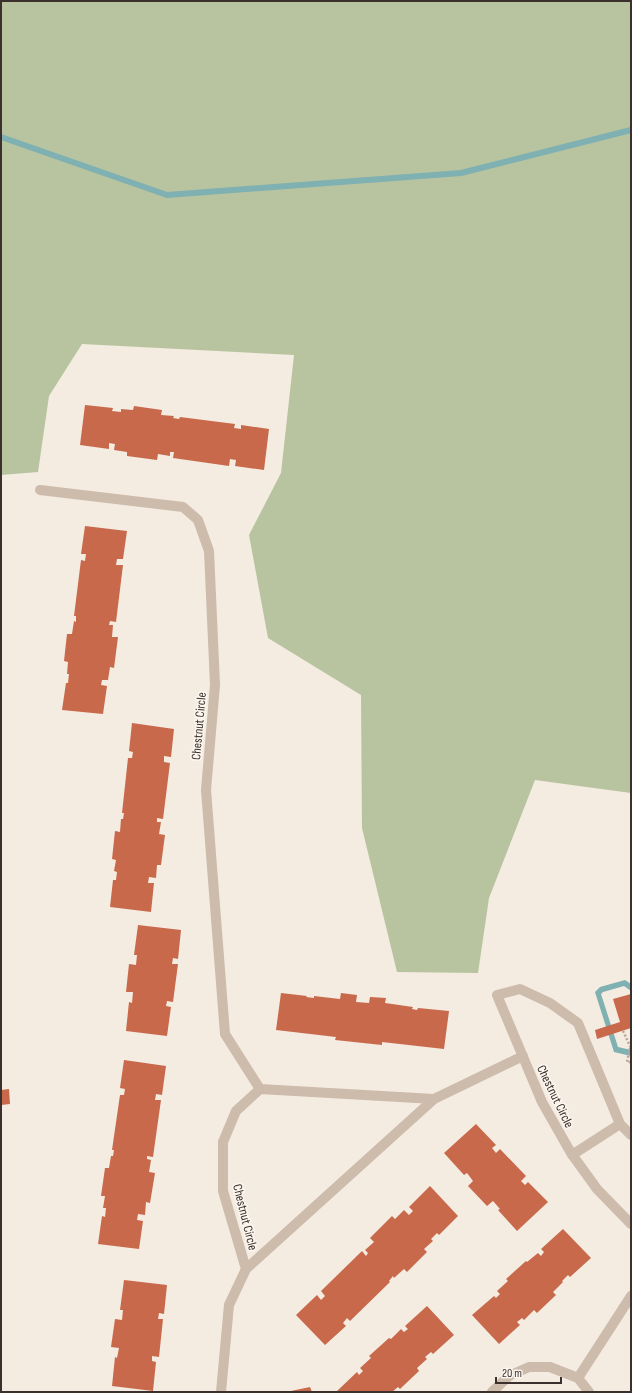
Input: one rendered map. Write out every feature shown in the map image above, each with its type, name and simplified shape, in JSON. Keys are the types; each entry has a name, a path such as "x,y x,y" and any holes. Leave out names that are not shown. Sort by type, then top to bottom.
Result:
{"street":[{"name":"Chestnut Circle","path":"40,490 183,507 198,520 209,551 215,685 206,790 225,1034 260,1089"},
{"path":"523,1056 497,995 520,990 550,1003 578,1023 620,1124 631,1135"},
{"name":"Chestnut Circle","path":"221,1392 228,1305 246,1269 434,1099 523,1056 542,1102 572,1155 597,1189 631,1224"},
{"name":"Chestnut Circle","path":"246,1269 223,1191 223,1142 236,1111 260,1089 434,1099"},
{"path":"572,1155 620,1124"},
{"path":"578,1378 631,1296"},
{"path":"492,1392 509,1376 528,1367 550,1367 578,1378 589,1392"}],"path":[{"path":"623,1031 630,1048 628,1062 631,1062"}],"green space":[{"path":"1,1 631,1 631,793 535,780 489,898 478,973 397,972 362,828 361,695 268,638 249,535 281,473 294,355 82,344 49,396 38,472 1,475"}],"water":[{"path":"625,980 631,984 631,991 624,986 603,992 601,994 618,1047 631,1050 631,1056 614,1052 595,992 600,987"}],"building":[{"path":"85,405 113,408 112,411 121,412 121,409 133,410 134,406 162,410 161,415 174,416 173,418 179,419 180,417 235,424 234,428 241,429 241,425 269,429 264,470 235,466 236,460 230,459 229,466 173,458 174,452 170,452 170,456 158,454 157,460 127,456 127,452 114,450 115,444 109,443 109,449 80,445"},
{"path":"85,526 127,531 123,559 117,559 116,565 123,565 116,622 110,621 109,625 113,625 112,637 118,637 114,668 110,667 108,680 102,680 101,685 107,686 103,714 62,710 66,683 68,683 69,674 67,674 68,662 64,661 67,634 72,634 74,621 76,622 76,616 74,616 81,560 85,561 86,554 81,554"},
{"path":"132,723 174,729 171,757 164,756 164,762 170,763 163,819 157,818 157,822 161,822 159,834 165,835 161,865 157,865 156,878 149,877 148,883 154,883 151,912 110,907 113,880 116,880 117,872 114,871 116,860 112,859 115,831 120,832 121,819 123,819 124,813 122,813 128,758 132,758 133,752 129,751"},
{"path":"138,925 181,930 178,959 173,958 172,964 178,964 173,1002 167,1001 166,1006 171,1007 167,1036 126,1031 129,1002 132,1003 133,992 126,992 129,964 136,965 137,955 134,955"},
{"path":"281,993 314,998 314,996 340,999 341,993 357,995 356,1002 369,1003 370,997 386,998 385,1003 413,1007 412,1009 417,1010 418,1008 449,1011 444,1049 382,1042 382,1045 335,1040 336,1037 276,1030"},
{"path":"631,994 631,1028 597,1039 595,1030 620,1022 613,999"},
{"path":"124,1060 166,1066 162,1095 156,1094 155,1100 161,1100 153,1157 147,1156 147,1159 151,1160 149,1172 155,1173 150,1203 146,1202 145,1215 138,1214 137,1220 143,1221 139,1249 98,1244 102,1216 105,1217 106,1208 103,1208 105,1196 101,1196 105,1168 109,1168 111,1156 113,1156 114,1150 112,1150 120,1095 124,1095 125,1089 120,1088"},
{"path":"9,1089 10,1104 1,1105 1,1090"},
{"path":"476,1124 496,1145 492,1148 496,1153 500,1149 526,1176 521,1181 525,1185 528,1182 548,1202 517,1231 498,1210 500,1209 493,1201 487,1206 468,1186 473,1181 467,1173 464,1175 444,1153"},
{"path":"430,1186 458,1216 439,1235 437,1233 431,1239 433,1241 424,1249 427,1252 407,1272 404,1269 394,1278 393,1276 389,1281 390,1282 350,1321 347,1318 343,1323 346,1326 325,1345 296,1315 317,1295 321,1300 325,1296 321,1291 362,1251 366,1256 368,1253 365,1250 374,1242 370,1238 392,1216 395,1219 404,1210 409,1215 413,1211 409,1207"},
{"path":"563,1229 591,1258 570,1277 568,1275 562,1281 563,1282 553,1292 556,1295 537,1313 534,1310 524,1320 522,1318 517,1322 520,1325 499,1344 472,1315 494,1296 496,1298 500,1294 497,1291 508,1281 506,1279 526,1261 527,1262 538,1253 541,1256 544,1252 541,1249"},
{"path":"124,1280 167,1285 164,1314 159,1313 158,1319 163,1319 159,1357 152,1356 152,1361 156,1362 153,1391 112,1386 115,1357 117,1358 119,1348 111,1347 115,1319 122,1320 123,1310 120,1310"},
{"path":"427,1306 454,1335 433,1354 431,1352 425,1357 427,1359 417,1368 419,1371 400,1389 398,1387 392,1392 336,1392 357,1372 359,1375 363,1371 360,1368 371,1358 369,1356 389,1338 391,1339 401,1329 404,1332 408,1329 405,1326"},
{"path":"310,1387 312,1392 291,1392 291,1391"}],"waterway":[{"path":"1,137 167,195 461,173 631,130"}]}
